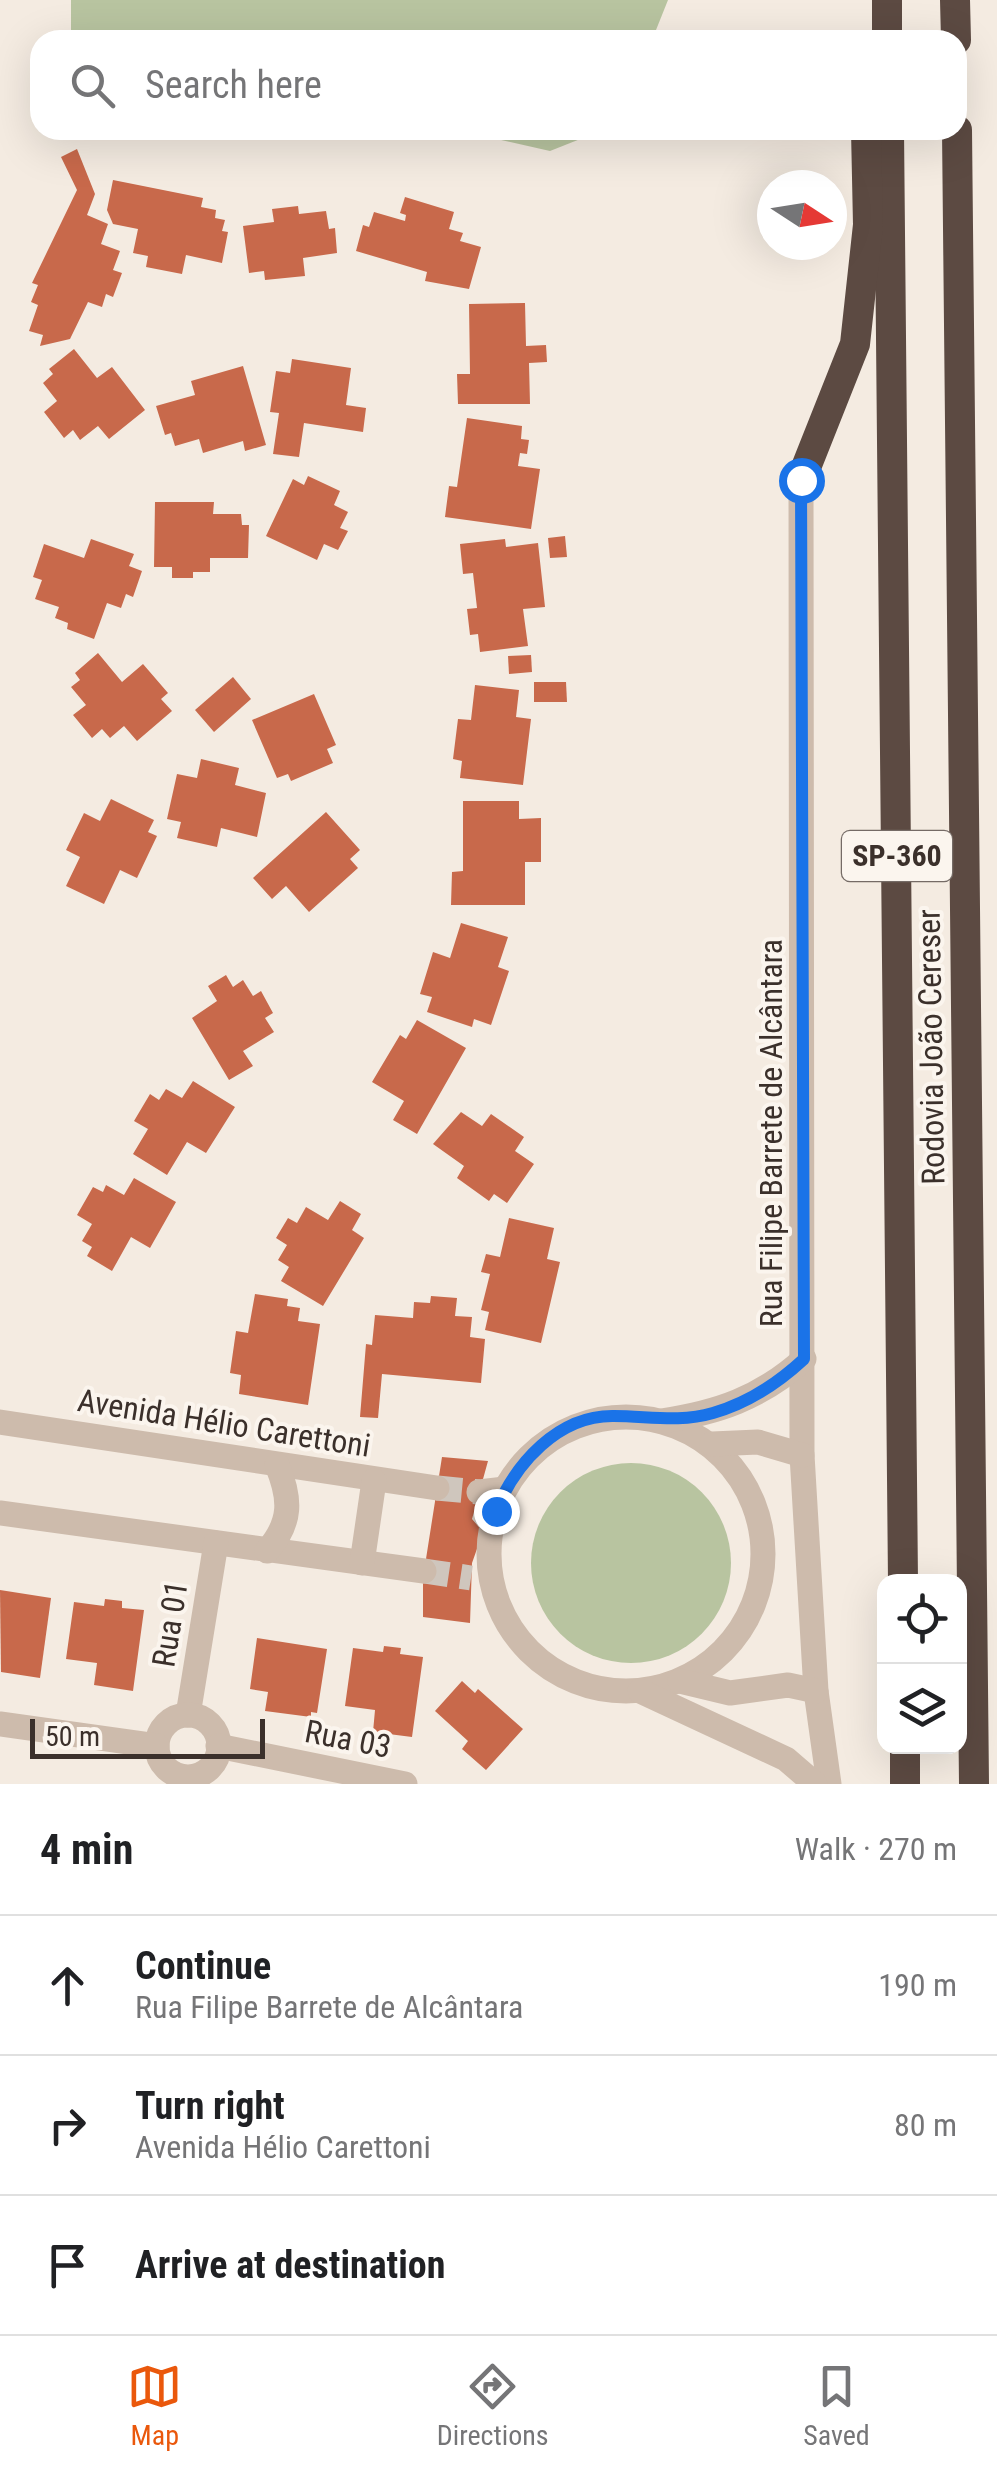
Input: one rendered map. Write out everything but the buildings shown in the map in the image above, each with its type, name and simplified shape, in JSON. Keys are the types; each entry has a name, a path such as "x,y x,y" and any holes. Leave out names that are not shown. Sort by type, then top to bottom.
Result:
{"highway":[{"path":"955,0 956,30"},
{"path":"881,30 887,3"},
{"path":"887,3 887,30"},
{"path":"801,480 854,344 868,224 866,140"},
{"name":"Rodovia João Cereser","path":"889,140 903,1574"},
{"name":"Rodovia João Cereser","path":"957,140 974,1784"},
{"path":"905,1754 905,1784"}],"street":[{"name":"Rua Filipe Barrete de Alcântara","path":"801,480 802,1455 816,1691 829,1784"},
{"path":"804,1359 778,1383 710,1414 658,1421 611,1416 585,1421 538,1448 492,1491 490,1534 481,1579 515,1634 545,1664 583,1685 640,1691 786,1758 814,1784"},
{"path":"640,1691 680,1681 716,1659 743,1628 760,1590 764,1550 757,1509 739,1472 712,1444 658,1421"},
{"name":"Avenida Hélio Carettoni","path":"0,1422 438,1488"},
{"path":"712,1444 758,1442 802,1455"},
{"path":"267,1551 283,1532 288,1512 287,1490 277,1465"},
{"path":"362,1563 374,1480"},
{"path":"0,1513 424,1571"},
{"name":"Rua 01","path":"188,1715 216,1543"},
{"path":"680,1681 730,1693 788,1685 816,1691"},
{"path":"188,1715 210,1724 218,1746 209,1768 187,1780 162,1764 157,1746 166,1724 188,1715"},
{"path":"0,1724 157,1746"},
{"name":"Rua 03","path":"218,1746 406,1784"}],"green space":[{"path":"71,0 668,0 656,30 71,30"},
{"path":"501,140 578,140 550,151"},
{"path":"631,1463 669,1470 702,1492 724,1525 731,1563 724,1601 702,1634 669,1656 631,1663 593,1656 560,1634 538,1601 531,1563 538,1525 560,1492 593,1470"}],"tunnel":[{"path":"437,1488 479,1492"},
{"path":"424,1571 471,1578"}],"route":[{"path":"496,1511 504,1489 520,1467 560,1432 585,1421 611,1416 658,1421 710,1414 778,1383 804,1359 801,480"}]}
